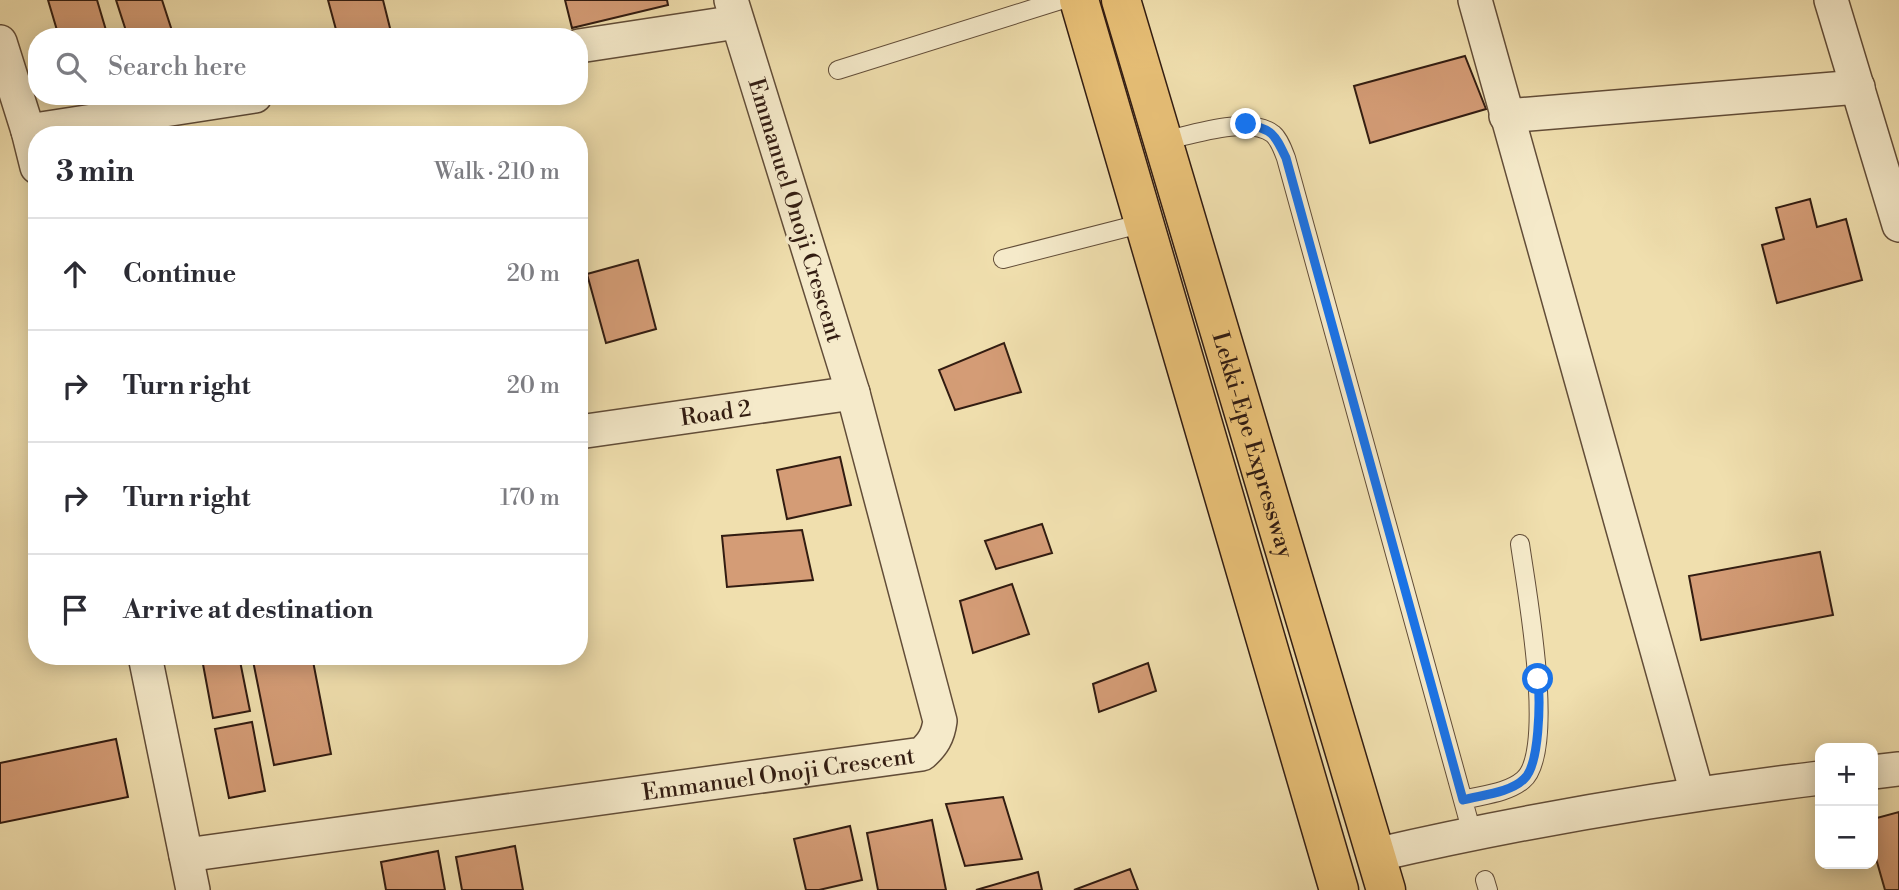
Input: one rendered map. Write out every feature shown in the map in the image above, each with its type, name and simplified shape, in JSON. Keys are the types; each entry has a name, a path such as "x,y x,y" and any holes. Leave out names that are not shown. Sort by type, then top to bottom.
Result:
{"highway":[{"name":"Lekki-Epe Expressway","path":"1079,0 1339,890"},
{"name":"Lekki-Epe Expressway","path":"1125,14 1381,873"},
{"path":"1090,39 1125,14"}],"street":[{"path":"1475,0 1697,793"},
{"path":"1831,0 1899,225"},
{"path":"588,44 734,11"},
{"name":"Emmanuel Onoji Crescent","path":"186,855 922,754 939,734 940,721 853,393 734,11"},
{"path":"0,42 28,128"},
{"path":"1506,116 1858,87"},
{"path":"61,126 197,105"},
{"name":"Road 2","path":"588,431 853,393"},
{"path":"147,665 193,890"},
{"path":"1878,771 1899,768"},
{"path":"1381,873 1472,833 1697,793 1815,779"}],"lane":[{"path":"838,70 1062,0"},
{"path":"1163,141 1246,124 1263,128 1276,136 1286,158 1472,833"},
{"path":"1003,259 1144,223"},
{"path":"1463,800 1512,787 1525,779 1532,766 1540,707 1520,544"}],"building":[{"path":"48,0 97,0 105,28 56,28"},
{"path":"116,0 162,0 171,28 125,28"},
{"path":"328,0 383,0 390,28 336,28"},
{"path":"565,0 667,0 668,5 572,28"},
{"path":"1465,56 1486,109 1370,143 1354,86"},
{"path":"80,105 101,105 82,111"},
{"path":"1810,199 1817,227 1846,219 1862,280 1777,303 1762,245 1784,239 1776,208"},
{"path":"638,260 656,329 606,343 588,274"},
{"path":"1004,343 1021,392 955,410 939,370"},
{"path":"840,457 851,505 787,519 777,470"},
{"path":"1042,524 1052,553 996,569 985,541"},
{"path":"802,530 813,580 727,587 722,536"},
{"path":"1820,552 1833,615 1701,640 1689,576"},
{"path":"1012,584 1029,634 973,653 960,601"},
{"path":"1148,663 1156,691 1099,712 1093,684"},
{"path":"203,665 241,665 250,711 213,718"},
{"path":"254,665 314,665 331,754 274,765"},
{"path":"252,722 265,791 229,798 215,729"},
{"path":"116,739 128,797 0,823 0,763"},
{"path":"1003,797 1022,859 965,866 946,804"},
{"path":"1899,812 1899,890 1885,890 1878,866 1878,818"},
{"path":"932,820 946,890 878,890 867,833"},
{"path":"850,826 862,880 819,890 806,890 794,839"},
{"path":"515,846 523,890 462,890 456,857"},
{"path":"438,851 445,890 386,890 381,862"},
{"path":"1130,869 1138,890 1074,890"},
{"path":"1038,872 1042,890 976,890"}],"route":[{"path":"1246,124 1263,128 1276,136 1286,158 1463,800 1512,787 1525,779 1532,766 1540,707 1538,679"}]}
